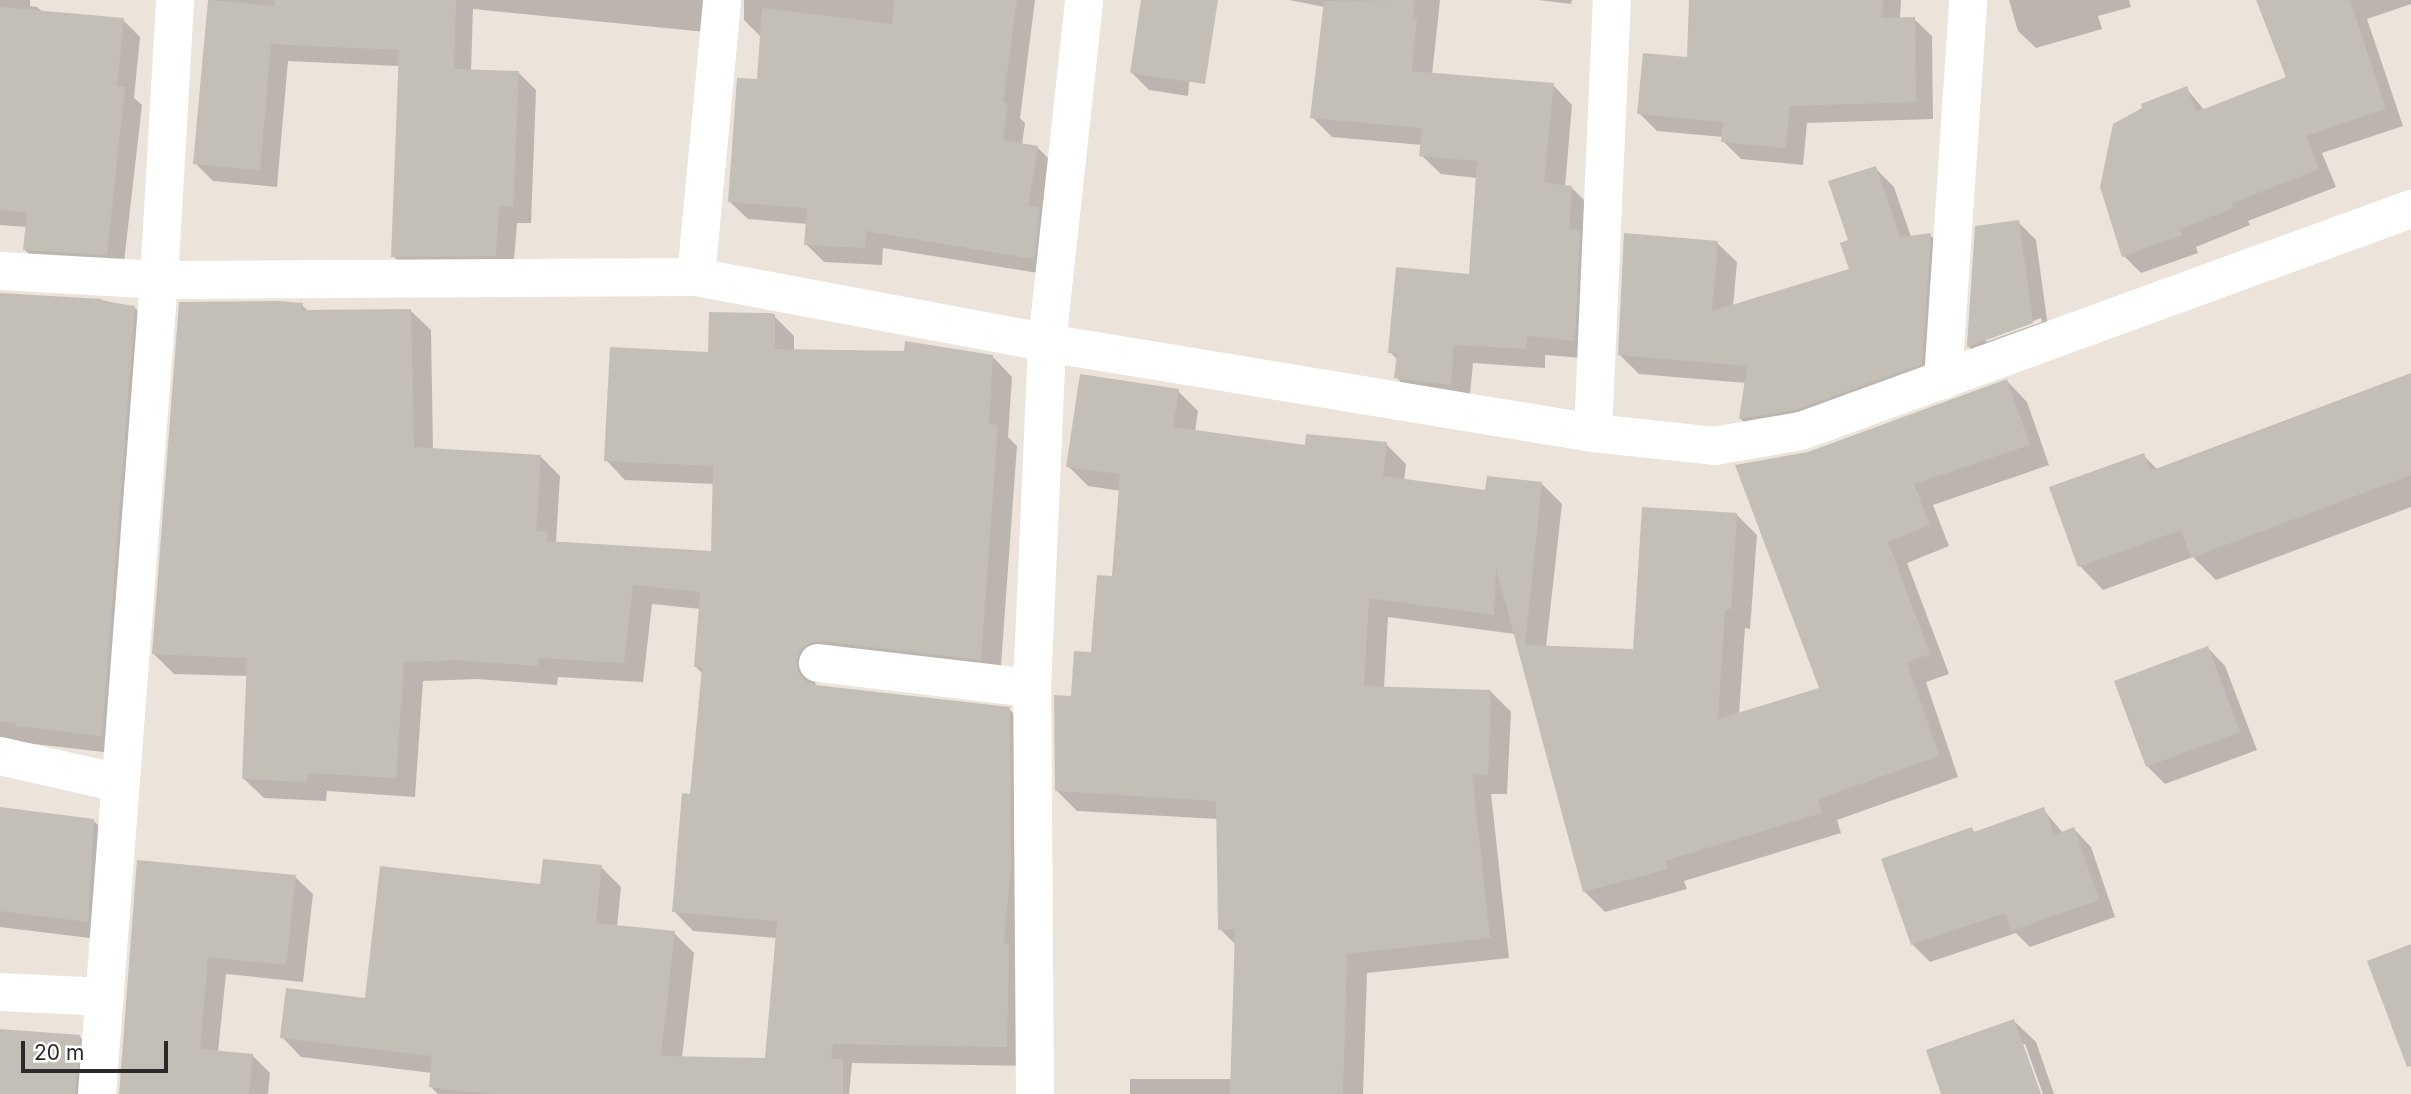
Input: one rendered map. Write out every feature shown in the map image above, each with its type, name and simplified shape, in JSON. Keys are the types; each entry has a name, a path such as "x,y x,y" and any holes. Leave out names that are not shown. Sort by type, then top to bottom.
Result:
{"street":[{"path":"696,277 722,0"},
{"path":"1035,1094 1032,688 1047,343 1084,0"},
{"path":"1593,433 1612,0"},
{"path":"1943,380 1968,0"},
{"path":"97,1094 159,280 165,1"},
{"path":"0,271 159,280 696,277 1047,343 1593,433 1714,446 1801,431 2411,209"},
{"path":"818,663 1032,688"},
{"path":"0,756 119,783"},
{"path":"0,992 105,997"}],"building":[{"path":"208,0 274,6 274,0 456,0 454,69 519,71 513,206 499,206 496,256 391,257 399,50 271,44 260,170 193,164"},
{"path":"895,0 1017,0 1003,102 1008,104 1003,140 1038,146 1028,206 1040,208 1034,259 866,231 865,248 804,245 807,208 728,202 737,78 757,79 762,8 892,24"},
{"path":"1141,0 1218,0 1205,84 1130,73"},
{"path":"1415,0 1413,18 1417,18 1412,71 1554,83 1544,183 1572,186 1569,229 1580,230 1575,341 1527,336 1526,349 1454,345 1451,385 1394,378 1397,353 1388,353 1396,267 1469,274 1477,161 1419,156 1422,128 1310,118 1324,1"},
{"path":"1689,0 1883,0 1882,18 1915,17 1916,102 1790,106 1786,148 1721,142 1723,122 1637,114 1643,53 1687,57"},
{"path":"2256,0 2350,0 2386,109 2306,136 2319,169 2232,203 2233,208 2180,229 2182,235 2122,257 2100,187 2113,124 2142,108 2141,104 2187,86 2196,112 2286,77"},
{"path":"0,7 124,18 117,86 125,87 107,255 23,250 27,212 0,210"},
{"path":"1876,166 1900,237 1931,233 1922,364 1795,410 1739,419 1747,366 1618,355 1624,233 1718,241 1712,311 1849,269 1840,243 1848,240 1828,181"},
{"path":"2019,220 2033,323 1967,347 1975,226"},
{"path":"0,293 102,299 101,301 135,306 102,736 16,726 16,723 0,721"},
{"path":"179,302 303,303 302,310 411,309 414,447 541,455 536,531 548,532 547,541 711,551 713,466 604,461 610,347 708,352 709,312 769,313 775,314 775,349 904,351 905,341 993,355 989,424 998,425 981,660 821,641 810,643 801,649 796,661 798,672 804,680 815,685 1010,707 1011,867 1004,944 1009,944 1007,1047 833,1044 831,1059 843,1059 843,1094 492,1094 429,1087 432,1056 280,1038 286,988 365,998 380,866 540,884 543,859 602,865 596,923 675,931 661,1056 765,1058 777,921 672,912 682,793 690,794 702,668 694,667 700,592 633,585 624,663 539,658 538,666 457,660 404,662 396,778 308,773 307,782 242,779 247,658 152,654"},
{"path":"2411,373 2411,475 2191,558 2181,530 2078,567 2049,487 2144,453 2150,471"},
{"path":"1080,374 1179,389 1173,427 1305,445 1306,434 1387,442 1383,476 1485,490 1487,476 1542,482 1525,645 1633,649 1642,507 1737,513 1731,609 1725,609 1718,719 1819,688 1735,465 1808,452 2007,379 2030,445 1914,484 1930,525 1888,542 1930,654 1907,662 1939,756 1818,799 1822,813 1665,861 1668,869 1583,892 1496,568 1494,615 1369,598 1364,686 1491,690 1488,775 1472,774 1490,938 1347,954 1343,1094 1230,1094 1235,929 1218,930 1216,801 1055,791 1054,695 1071,696 1074,651 1091,652 1097,575 1112,576 1120,474 1066,467"},
{"path":"2208,646 2240,732 2146,767 2114,681"},
{"path":"0,807 94,819 88,922 0,911"},
{"path":"2044,807 2054,835 2074,827 2099,900 2011,931 2005,913 1911,945 1881,859 1972,827 1974,832"},
{"path":"137,860 296,875 286,965 208,957 200,1049 253,1054 249,1094 119,1094"},
{"path":"2411,944 2411,1066 2407,1067 2367,961"},
{"path":"2014,1019 2041,1094 1941,1094 1926,1050"},
{"path":"0,1029 80,1035 75,1094 0,1094"}]}
